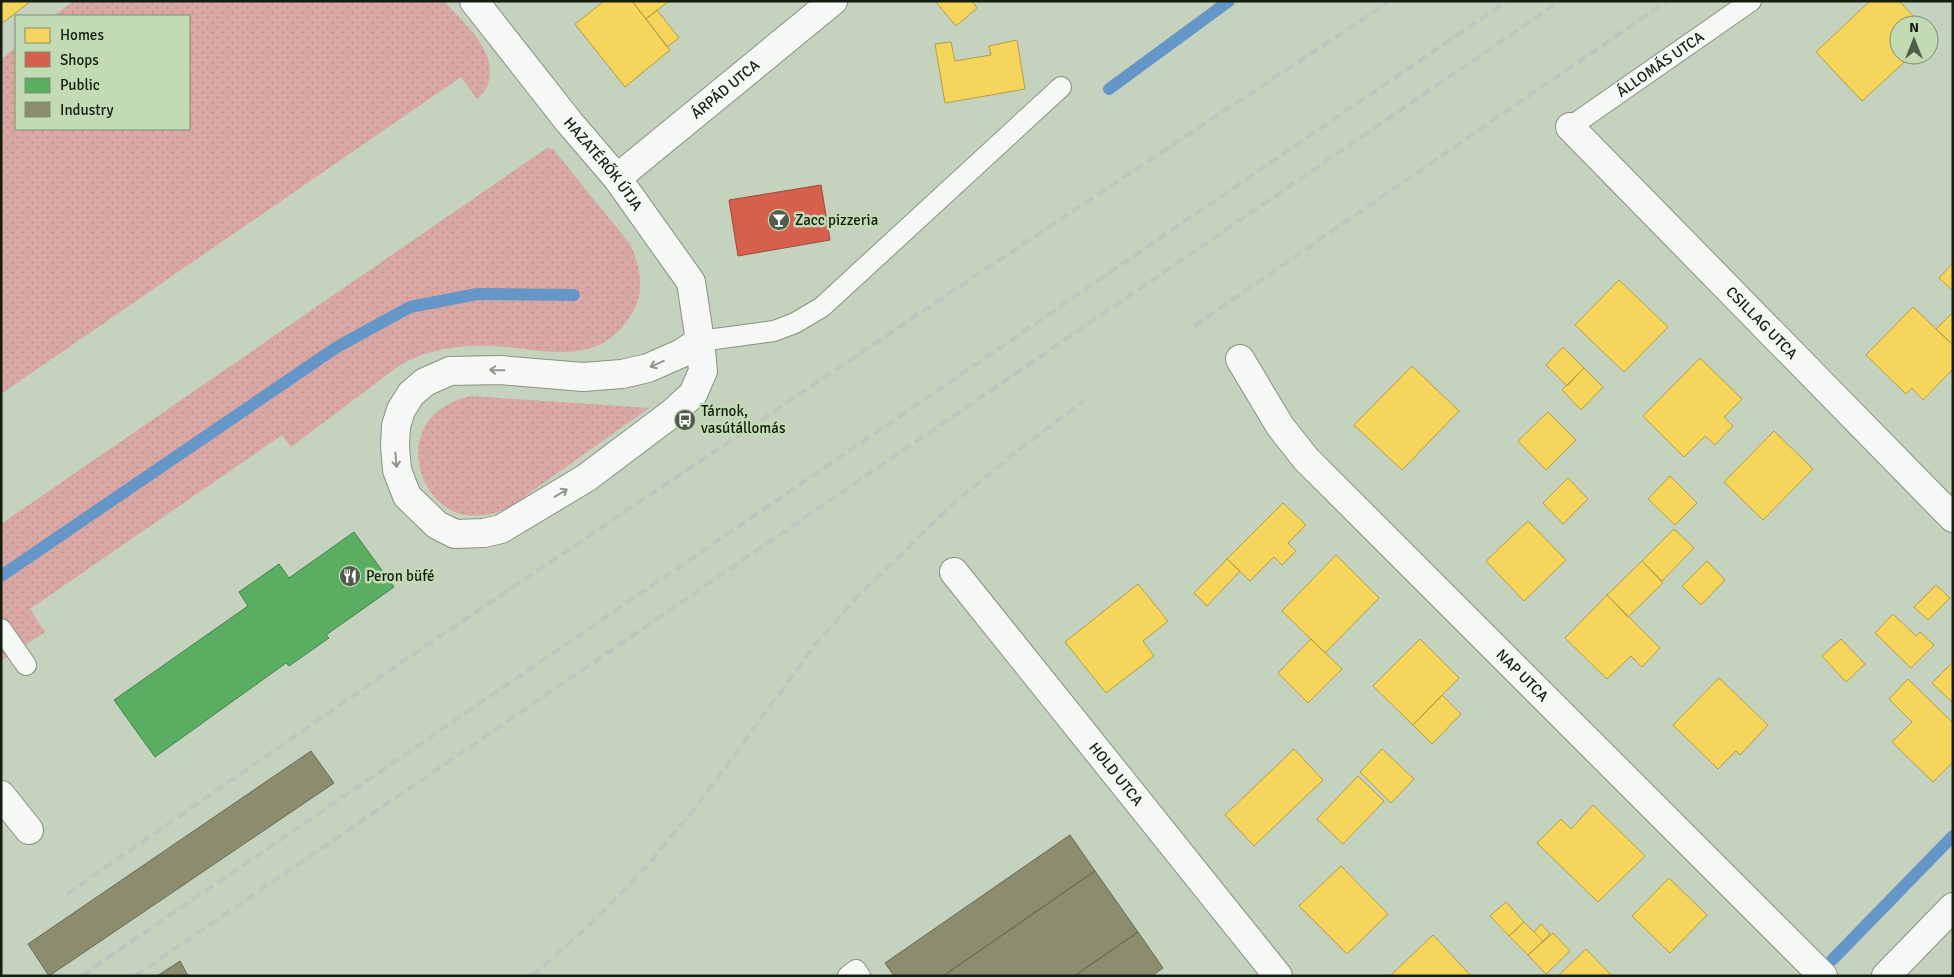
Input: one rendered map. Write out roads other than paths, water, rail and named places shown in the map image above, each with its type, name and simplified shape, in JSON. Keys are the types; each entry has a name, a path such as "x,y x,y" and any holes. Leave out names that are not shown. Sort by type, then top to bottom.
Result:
{"street":[{"name":"HAZATÉRŐK ÚTJA","path":"474,1 569,122 617,178 691,282 700,341 703,372 693,394 671,414 586,478 501,529 484,533 455,534 437,525 407,496 397,470 396,426 401,410 411,394 425,382 450,371 499,370 582,378 622,374 648,368 682,353 700,341"},
{"name":"ÁRPÁD UTCA","path":"617,178 833,1"},
{"name":"CSILLAG UTCA","path":"1570,127 1953,518"},
{"name":"NAP UTCA","path":"1240,359 1280,426 1306,459 1823,976"},
{"name":"HOLD UTCA","path":"954,572 1278,976"},
{"path":"1,795 29,830"},
{"path":"1886,976 1953,907"}],"lane":[{"name":"ÁLLOMÁS UTCA","path":"1570,127 1751,1"},
{"path":"700,341 774,331 795,323 822,307 1061,86"},
{"path":"1,629 26,665"},
{"path":"848,976 856,970 860,976"}],"waterway":[{"path":"1109,89 1229,1"},
{"path":"1,576 337,347 410,307 477,294 574,295"},
{"path":"1832,960 1953,836"}],"railway":[{"path":"67,894 415,653 996,262 1390,1"},
{"path":"81,976 1507,1"},
{"path":"135,976 1560,1"},
{"path":"1194,326 1667,1"},
{"path":"532,976 594,921 647,866 699,803 815,645 859,595 956,501 1020,449 1084,401"}],"place":[{"name":"Zacc pizzeria","path":"779,220"},
{"name":"Tárnok, vasútállomás","path":"685,420"},
{"name":"Peron büfé","path":"350,576"}]}
